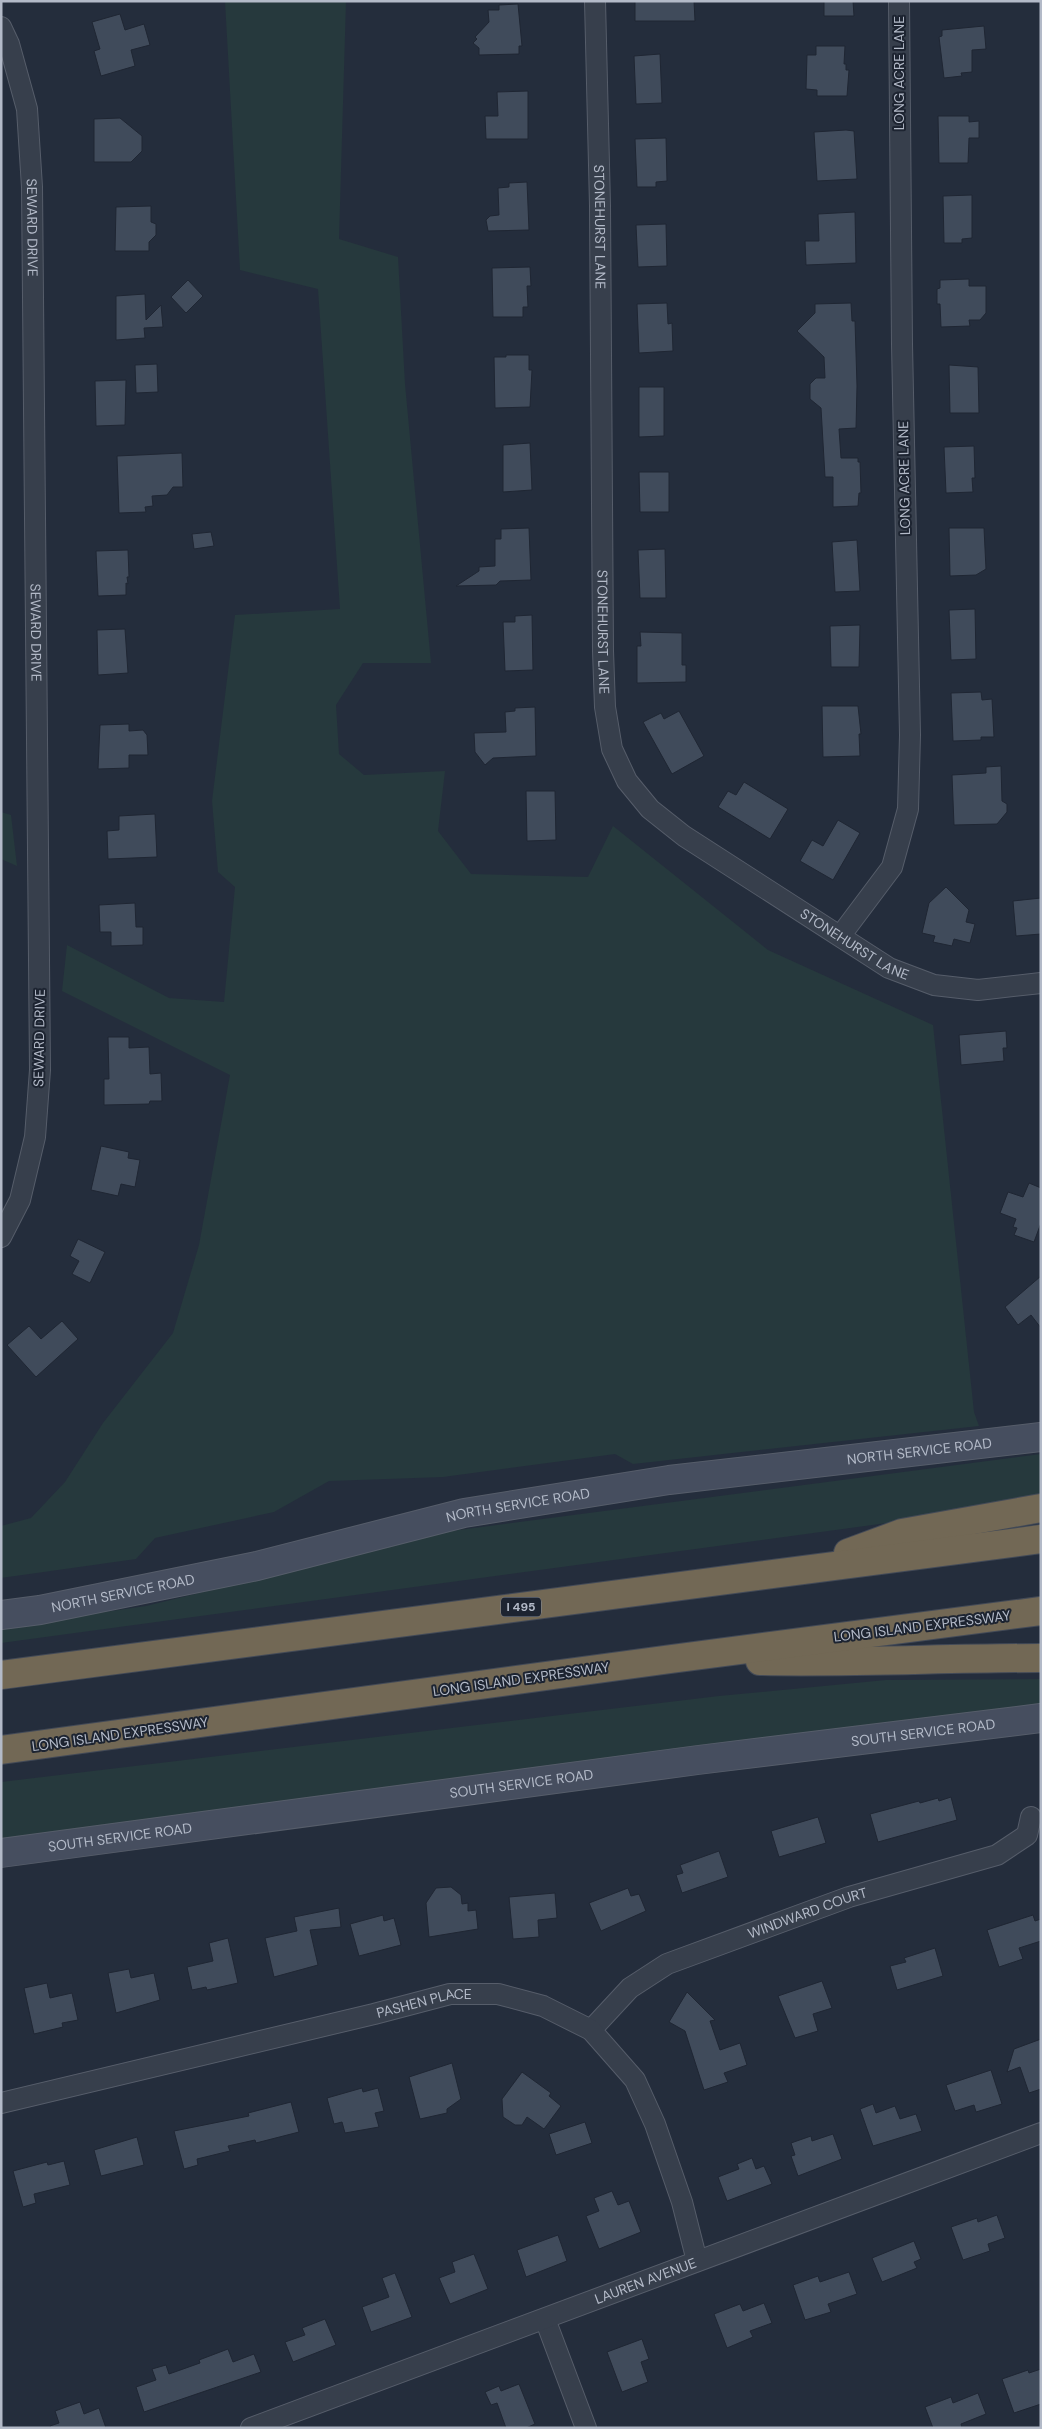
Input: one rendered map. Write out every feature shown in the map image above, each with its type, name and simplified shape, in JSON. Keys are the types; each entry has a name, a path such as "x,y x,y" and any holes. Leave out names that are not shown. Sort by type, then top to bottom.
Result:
{"highway":[{"path":"808,1569 902,1533 1041,1508"},
{"name":"I 495","path":"1,1675 1041,1539"},
{"name":"LONG ISLAND EXPRESSWAY","path":"1,1750 670,1659 1041,1611"},
{"path":"670,1659 829,1663 910,1659 1041,1658"}],"main road":[{"name":"NORTH SERVICE ROAD","path":"1,1615 40,1610 257,1566 464,1513 669,1480 1041,1437"},
{"name":"SOUTH SERVICE ROAD","path":"1,1853 698,1760 1041,1718"}],"street":[{"name":"STONEHURST LANE","path":"595,1 600,206 603,651 605,707 612,749 627,781 650,809 684,836 889,968 934,985 978,990 1041,983"},
{"name":"LONG ACRE LANE","path":"841,936 892,867 908,810 910,735 902,344 899,1"},
{"name":"SEWARD DRIVE","path":"1,27 9,44 27,109 32,187 40,1060 35,1138 20,1200 1,1236"},
{"name":"WINDWARD COURT","path":"591,2030 630,1988 667,1964 848,1897 997,1855 1027,1835 1031,1818"},
{"name":"PASHEN PLACE","path":"1,2103 450,1994 498,1994 543,2006 591,2030 635,2080 655,2124 682,2202 696,2262"},
{"name":"LAUREN AVENUE","path":"251,2428 1041,2133"},
{"path":"545,2319 586,2428"}],"green space":[{"path":"225,1 346,1 339,239 398,257 405,384 431,663 363,663 336,705 339,754 364,775 445,771 438,831 471,874 588,877 613,826 768,950 933,1025 974,1412 979,1426 633,1464 615,1454 443,1477 329,1481 274,1512 155,1538 136,1559 1,1578 1,1526 31,1518 65,1482 103,1423 173,1333 199,1245 230,1075 62,991 67,945 169,998 224,1002 235,887 218,872 212,801 235,615 340,609 318,289 240,270"},
{"path":"1,812 11,815 17,866 1,859"},
{"path":"1041,1454 1041,1493 946,1515 1,1643 1,1627 146,1606 451,1531"},
{"path":"1041,1679 1041,1704 447,1779 1,1839 1,1782 719,1696 886,1680"}],"building":[{"path":"635,1 694,1 695,21 635,21"},
{"path":"824,1 853,1 854,16 824,16"},
{"path":"518,4 522,46 519,46 519,54 479,55 479,48 473,43 477,39 475,37 489,22 488,10 499,10 499,5"},
{"path":"120,14 125,30 144,24 150,45 131,50 135,66 101,76 94,51 100,49 92,22"},
{"path":"984,26 986,49 972,50 972,72 961,73 962,76 944,78 939,37 942,36 942,30"},
{"path":"816,46 845,46 844,64 846,64 846,70 849,70 847,96 817,96 817,90 806,89 807,55 816,55"},
{"path":"660,54 662,103 636,104 634,56"},
{"path":"528,91 528,139 486,139 485,116 498,116 497,92"},
{"path":"938,116 969,116 969,122 979,121 979,138 969,138 968,163 939,163"},
{"path":"120,118 142,136 142,151 131,162 94,162 94,119"},
{"path":"854,131 857,179 817,181 814,132"},
{"path":"666,138 667,181 656,182 656,187 637,187 635,139"},
{"path":"527,182 529,230 488,231 486,220 490,216 499,215 498,188 509,187 509,183"},
{"path":"972,195 972,238 962,239 962,243 944,243 943,196"},
{"path":"151,206 151,222 156,224 156,235 149,242 149,251 115,251 116,207"},
{"path":"855,212 856,263 806,265 805,241 819,241 818,214"},
{"path":"666,224 667,266 638,267 636,225"},
{"path":"530,267 531,286 527,286 528,307 523,307 523,317 493,317 492,268"},
{"path":"969,279 969,286 986,286 986,313 980,320 969,320 970,326 941,327 940,304 937,304 937,289 940,288 940,280"},
{"path":"188,280 203,296 186,313 171,297"},
{"path":"145,294 146,320 161,305 163,327 144,328 145,338 116,340 116,296"},
{"path":"667,303 668,324 672,323 673,351 639,353 637,304"},
{"path":"851,303 852,321 855,321 856,428 839,429 841,458 858,458 858,462 860,462 861,493 859,493 858,506 833,507 833,477 825,477 821,408 810,399 810,384 816,378 825,378 824,357 797,331 815,313 815,304"},
{"path":"506,355 529,355 529,370 532,370 530,407 495,408 494,357 506,357"},
{"path":"157,364 158,392 136,393 135,365"},
{"path":"949,365 978,367 979,413 950,413"},
{"path":"126,380 125,425 96,426 95,381"},
{"path":"639,387 664,387 664,436 639,437"},
{"path":"530,443 532,490 503,492 503,445"},
{"path":"974,446 975,478 972,478 973,492 946,493 944,447"},
{"path":"182,453 183,487 173,487 167,495 152,496 153,506 145,507 146,512 119,513 117,456"},
{"path":"639,472 669,472 669,512 640,512"},
{"path":"529,528 531,580 500,581 496,585 456,586 479,571 479,567 495,566 495,539 501,539 501,529"},
{"path":"949,528 984,528 986,569 976,575 950,576"},
{"path":"211,532 214,546 194,549 192,534"},
{"path":"857,540 860,591 835,592 832,542"},
{"path":"665,549 666,598 640,598 638,550"},
{"path":"128,550 129,577 127,577 128,584 126,583 126,595 98,596 96,551"},
{"path":"975,609 976,659 951,660 949,610"},
{"path":"532,615 533,670 505,671 503,622 515,622 515,616"},
{"path":"860,625 859,667 831,667 830,626"},
{"path":"125,629 128,673 98,675 97,630"},
{"path":"640,632 682,633 682,665 686,665 686,682 637,683 637,646 641,646"},
{"path":"981,692 982,700 992,699 994,737 981,737 981,740 953,741 951,693"},
{"path":"822,706 858,706 861,734 859,734 860,756 823,757"},
{"path":"535,707 536,756 493,758 485,765 475,752 474,733 506,732 505,712 515,711 515,708"},
{"path":"679,711 704,756 672,774 643,722 661,713 664,719"},
{"path":"129,724 129,731 143,730 147,735 148,755 129,755 129,768 98,769 100,725"},
{"path":"1001,766 1002,801 1007,804 1007,812 997,824 954,825 952,775 986,773 986,767"},
{"path":"744,782 788,809 770,839 718,807 728,791 736,795"},
{"path":"526,791 555,791 556,840 527,841"},
{"path":"155,814 157,857 108,859 107,831 119,830 119,816"},
{"path":"838,820 860,833 833,880 800,861 812,840 823,846"},
{"path":"946,887 969,910 966,922 975,924 970,943 954,939 952,946 933,942 935,936 922,933 929,903"},
{"path":"1041,898 1041,934 1016,936 1013,901"},
{"path":"135,903 136,927 143,927 143,945 111,946 111,932 100,932 99,905"},
{"path":"1006,1031 1007,1048 1003,1048 1004,1061 961,1065 959,1035"},
{"path":"108,1037 129,1037 129,1048 149,1047 150,1074 161,1073 162,1101 150,1101 149,1104 104,1105 104,1079 109,1079"},
{"path":"101,1146 129,1152 128,1158 140,1160 135,1187 121,1184 118,1196 91,1190"},
{"path":"1029,1183 1041,1188 1041,1223 1034,1242 1014,1235 1017,1228 1013,1227 1016,1219 1000,1213 1008,1192 1023,1197"},
{"path":"78,1239 105,1252 90,1283 72,1274 79,1261 70,1256"},
{"path":"1041,1276 1041,1328 1031,1315 1018,1325 1005,1307"},
{"path":"62,1321 78,1339 36,1377 7,1345 29,1326 41,1339"},
{"path":"951,1797 957,1820 878,1842 870,1814 919,1801 920,1803 938,1798 939,1801"},
{"path":"818,1817 826,1843 779,1857 771,1831"},
{"path":"719,1851 728,1877 682,1893 676,1875 683,1873 680,1865"},
{"path":"451,1887 461,1895 462,1904 468,1903 468,1911 476,1910 478,1929 429,1937 426,1903 436,1888"},
{"path":"628,1888 631,1896 639,1894 646,1911 601,1931 589,1903"},
{"path":"555,1893 557,1918 538,1920 539,1937 513,1939 509,1897"},
{"path":"339,1908 341,1927 310,1930 318,1965 274,1977 265,1938 297,1931 294,1917"},
{"path":"383,1915 384,1921 394,1918 401,1945 359,1956 350,1924"},
{"path":"1033,1915 1035,1921 1041,1919 1041,1941 1019,1948 1023,1959 999,1967 987,1930"},
{"path":"228,1938 238,1983 207,1990 206,1987 192,1990 187,1967 213,1961 209,1943"},
{"path":"935,1948 943,1976 897,1990 890,1966 906,1962 904,1958"},
{"path":"129,1969 131,1978 154,1973 160,2000 116,2013 108,1973"},
{"path":"822,1981 832,2008 813,2014 818,2031 795,2038 778,1996"},
{"path":"47,1983 50,1998 72,1993 78,2020 62,2023 63,2027 34,2034 24,1988"},
{"path":"687,1992 715,2020 710,2021 720,2050 740,2043 747,2065 724,2073 728,2082 704,2090 685,2031 669,2022"},
{"path":"1041,2039 1041,2089 1029,2093 1020,2067 1007,2072 1014,2049"},
{"path":"452,2063 461,2099 447,2109 447,2113 420,2119 409,2077"},
{"path":"991,2070 1002,2104 976,2112 974,2105 955,2111 946,2085"},
{"path":"522,2072 551,2093 549,2096 561,2106 544,2129 527,2117 522,2125 515,2125 503,2117 502,2099"},
{"path":"362,2088 363,2092 378,2088 384,2111 375,2113 379,2127 345,2133 342,2122 334,2124 327,2098"},
{"path":"291,2102 299,2132 256,2143 255,2140 228,2146 230,2151 197,2159 198,2165 184,2169 174,2131 249,2116 248,2113"},
{"path":"873,2104 876,2113 895,2106 900,2119 916,2114 922,2131 873,2146 860,2109"},
{"path":"585,2122 592,2143 556,2155 549,2134"},
{"path":"833,2134 842,2159 798,2176 791,2156 795,2155 791,2143 811,2136 812,2141"},
{"path":"137,2137 144,2165 101,2176 94,2150"},
{"path":"752,2158 756,2169 764,2166 772,2184 727,2201 718,2177 739,2169 737,2164"},
{"path":"64,2161 70,2185 34,2194 36,2203 23,2207 13,2171 47,2162 48,2165"},
{"path":"612,2191 618,2205 629,2201 641,2232 599,2249 586,2216 599,2211 594,2198"},
{"path":"997,2215 1005,2238 988,2244 990,2251 963,2260 951,2227 977,2218 978,2222"},
{"path":"558,2235 567,2261 526,2277 517,2250"},
{"path":"914,2241 921,2259 914,2262 917,2268 882,2282 872,2258"},
{"path":"474,2254 488,2289 450,2304 439,2278 455,2272 452,2262"},
{"path":"849,2272 857,2294 828,2304 831,2312 805,2320 793,2285 818,2276 820,2282"},
{"path":"395,2273 412,2317 371,2332 362,2307 389,2297 382,2278"},
{"path":"764,2303 772,2323 750,2331 753,2337 727,2348 714,2314 740,2304 743,2311"},
{"path":"325,2319 336,2345 293,2362 285,2342 305,2335 302,2328"},
{"path":"642,2339 649,2359 641,2362 648,2382 622,2392 607,2352"},
{"path":"228,2349 233,2362 254,2354 261,2372 144,2412 136,2387 156,2380 152,2369 166,2365 169,2374 200,2363 199,2360"},
{"path":"1041,2369 1041,2404 1014,2413 1002,2379 1028,2370 1029,2373"},
{"path":"519,2384 535,2424 526,2428 506,2428 497,2403 491,2405 485,2392 499,2386 501,2391"},
{"path":"978,2393 986,2414 961,2424 962,2428 933,2428 925,2407 951,2397 953,2403"},
{"path":"80,2402 84,2414 99,2408 106,2428 51,2428 50,2426 59,2423 55,2411"}]}
